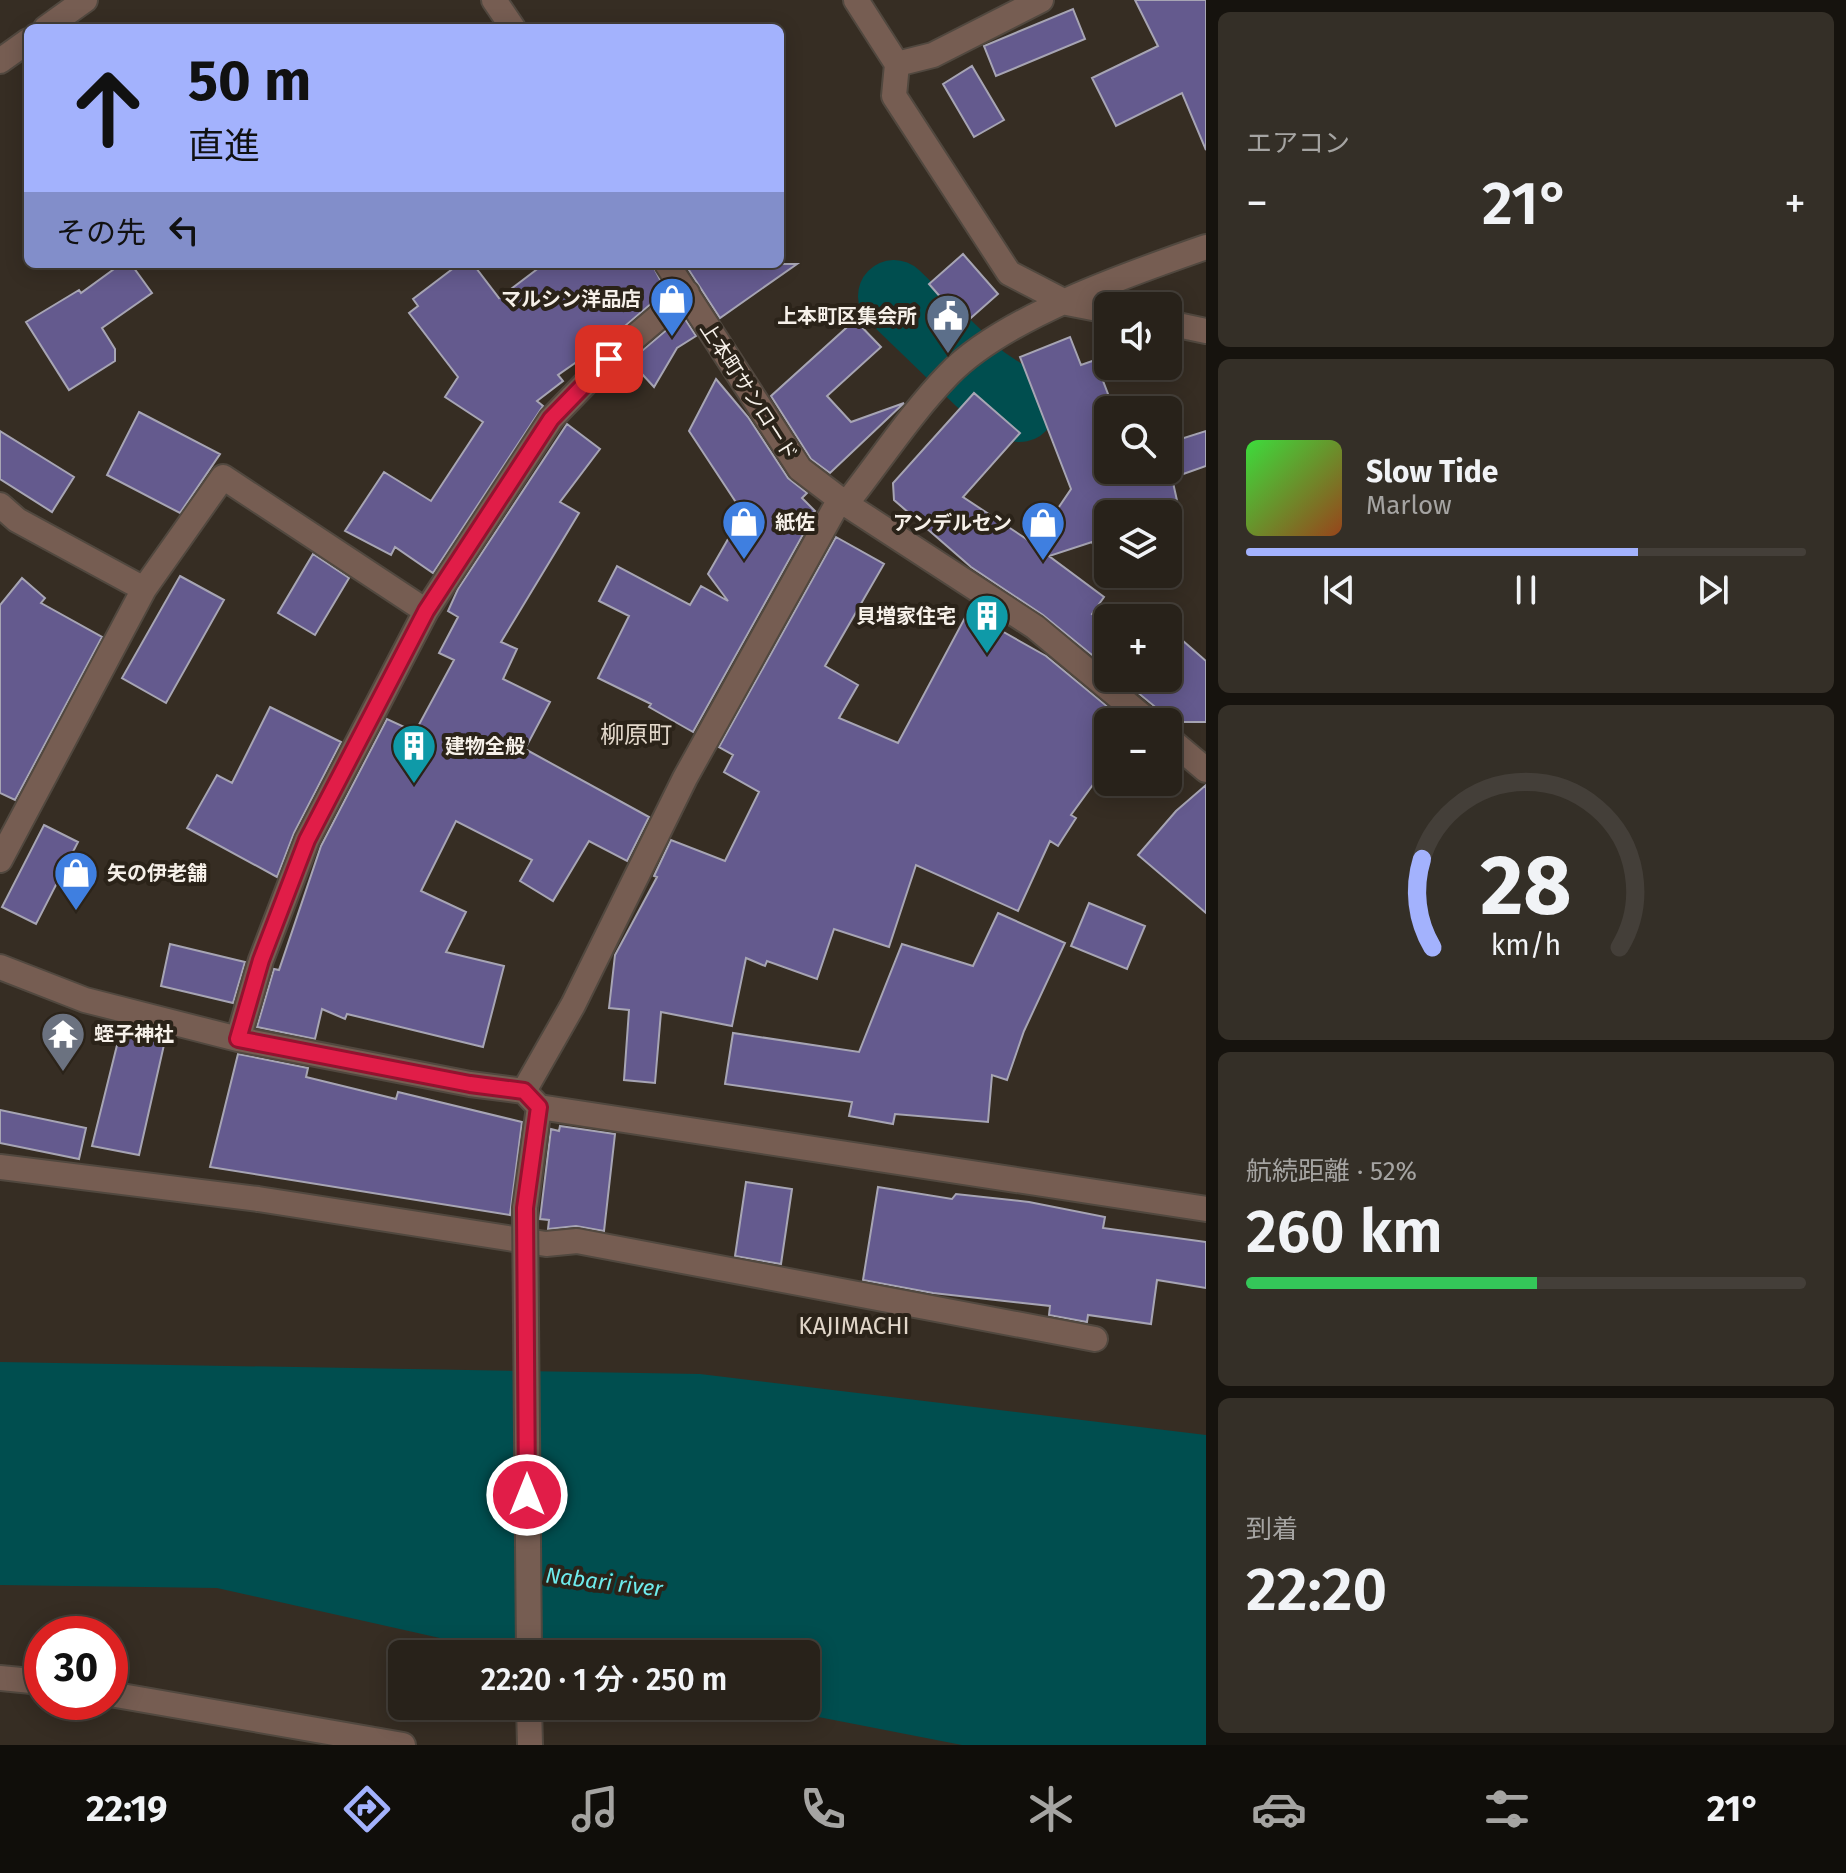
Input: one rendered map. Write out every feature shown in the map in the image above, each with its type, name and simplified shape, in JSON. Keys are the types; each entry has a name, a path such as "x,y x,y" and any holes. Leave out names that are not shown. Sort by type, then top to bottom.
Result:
{"street":[{"path":"52,24 85,0"},
{"path":"494,0 510,24"},
{"path":"856,0 897,64 894,96 1009,273 1067,303 1094,308"},
{"path":"897,64 933,55 1041,0"},
{"path":"0,61 24,44"},
{"path":"529,1640 525,1208 531,1099 573,1005 685,778 843,501 949,374 975,352 1025,322 1206,247"},
{"name":"上本町サンロード","path":"670,268 800,469 843,501 1035,627 1132,708"},
{"path":"238,1039 261,960 307,840 426,611 551,419 609,359 687,293"},
{"path":"1182,326 1206,331"},
{"path":"0,860 144,589 223,477 426,611"},
{"path":"0,505 17,520 144,589"},
{"path":"1182,750 1206,770"},
{"path":"0,967 85,1000 238,1039 470,1084 531,1099 1206,1209"},
{"path":"0,1167 212,1192 546,1244 577,1241 1095,1339"},
{"path":"0,1678 24,1680"},
{"path":"128,1697 403,1745"},
{"path":"529,1720 530,1744"}],"water":[{"name":"Nabari river","path":"0,1362 700,1374 1206,1435 1206,1745 962,1745 820,1717 820,1640 449,1640 217,1588 0,1585"}],"building":[{"path":"1135,0 1206,0 1206,150 1182,93 1116,126 1092,78 1158,46"},
{"path":"1073,9 1085,39 996,76 984,46"},
{"path":"972,66 1004,120 974,137 943,84"},
{"path":"963,254 998,294 964,324 929,284"},
{"path":"784,264 797,264 720,318 688,268 784,268"},
{"path":"115,268 134,268 152,293 102,328 115,349 115,361 69,390 26,322 79,290 81,293"},
{"path":"454,268 476,268 499,298 539,268 654,268 666,291 611,338 558,375 563,381 537,401 543,406 433,573 395,547 391,555 345,531 384,472 431,501 483,422 445,397 458,377 409,313 418,306 413,299"},
{"path":"683,316 696,336 677,348 654,387 630,361"},
{"path":"855,320 881,347 827,396 851,422 904,403 830,473 811,459 771,396"},
{"path":"1070,337 1081,365 1094,360 1094,380 1103,380 1108,396 1094,396 1094,484 1173,484 1177,500 1094,500 1094,546 1092,542 1049,556 1104,597 1099,604 1094,604 1092,614 1094,657 1043,615 971,567 894,500 893,483 974,393 1020,433 963,497 1034,544 1071,489 1020,357"},
{"path":"716,379 748,417 788,478 807,493 802,498 815,511 806,520 810,522 693,732 649,707 651,704 598,678 629,616 599,601 617,566 690,605 701,586 728,601 708,574 743,513 689,431"},
{"path":"139,412 220,454 180,513 107,475"},
{"path":"567,424 600,449 560,502 579,513 501,642 517,649 503,679 550,702 525,749 649,817 627,861 589,841 553,901 520,881 532,860 456,821 421,891 466,912 446,952 504,966 483,1047 347,1014 345,1019 322,1009 315,1039 257,1027 274,969 279,970 321,846 387,719 415,732 454,660 439,653 458,617 448,611 458,589"},
{"path":"0,431 74,477 52,512 0,479"},
{"path":"1206,431 1206,466 1182,474 1182,439"},
{"path":"836,537 884,564 825,666 858,685 839,718 898,743 968,612 1046,656 1109,708 1094,708 1094,783 1071,815 1076,818 1058,846 1050,841 1018,911 916,865 889,947 834,929 817,979 767,961 765,966 746,958 732,1026 661,1012 655,1083 624,1080 629,1010 609,1008 615,955 657,877 654,876 671,840 725,861 759,792 724,772 733,755 719,747"},
{"path":"313,554 349,578 315,635 278,613"},
{"path":"180,576 224,600 166,703 122,678"},
{"path":"22,578 45,598 41,603 102,637 15,800 0,793 0,605"},
{"path":"1182,640 1206,661 1206,722 1182,722 1182,708 1157,708 1137,692 1182,692"},
{"path":"270,707 341,742 294,833 277,877 187,828 217,775 232,783"},
{"path":"1206,785 1206,913 1138,855 1176,811"},
{"path":"44,825 78,842 36,924 2,907"},
{"path":"1089,903 1145,926 1127,969 1071,946"},
{"path":"998,913 1065,943 1024,1031 1007,1080 992,1075 988,1122 895,1114 893,1124 849,1116 852,1102 725,1084 733,1033 859,1052 902,944 973,966"},
{"path":"170,944 245,962 233,1003 161,986"},
{"path":"122,1025 166,1036 139,1155 92,1146"},
{"path":"238,1054 308,1068 306,1077 396,1099 398,1092 522,1122 510,1215 210,1167"},
{"path":"0,1110 86,1128 79,1159 0,1143"},
{"path":"560,1126 615,1134 604,1231 576,1226 548,1229 549,1220 540,1219 551,1129 559,1131"},
{"path":"746,1182 792,1189 781,1264 735,1256"},
{"path":"878,1187 952,1199 956,1194 1029,1202 1105,1217 1103,1228 1206,1242 1206,1288 1157,1280 1151,1324 1088,1315 1087,1322 1049,1315 1050,1306 933,1293 863,1280"}],"waterway":[{"path":"894,296 981,380 1020,406"}],"place":[{"name":"マルシン洋品店","path":"672,338"},
{"name":"上本町区集会所","path":"948,355"},
{"name":"紙佐","path":"744,561"},
{"name":"アンデルセン","path":"1043,562"},
{"name":"貝増家住宅","path":"987,655"},
{"name":"建物全般","path":"414,785"},
{"name":"矢の伊老舗","path":"76,912"},
{"name":"蛭子神社","path":"63,1073"}],"district":[{"name":"柳原町","path":"636,735"},
{"name":"KAJIMACHI","path":"854,1326"}],"route":[{"path":"527,1495 525,1208 539,1107 524,1091 470,1084 238,1039 261,960 307,840 339,773 426,611 551,419 609,359"}]}
